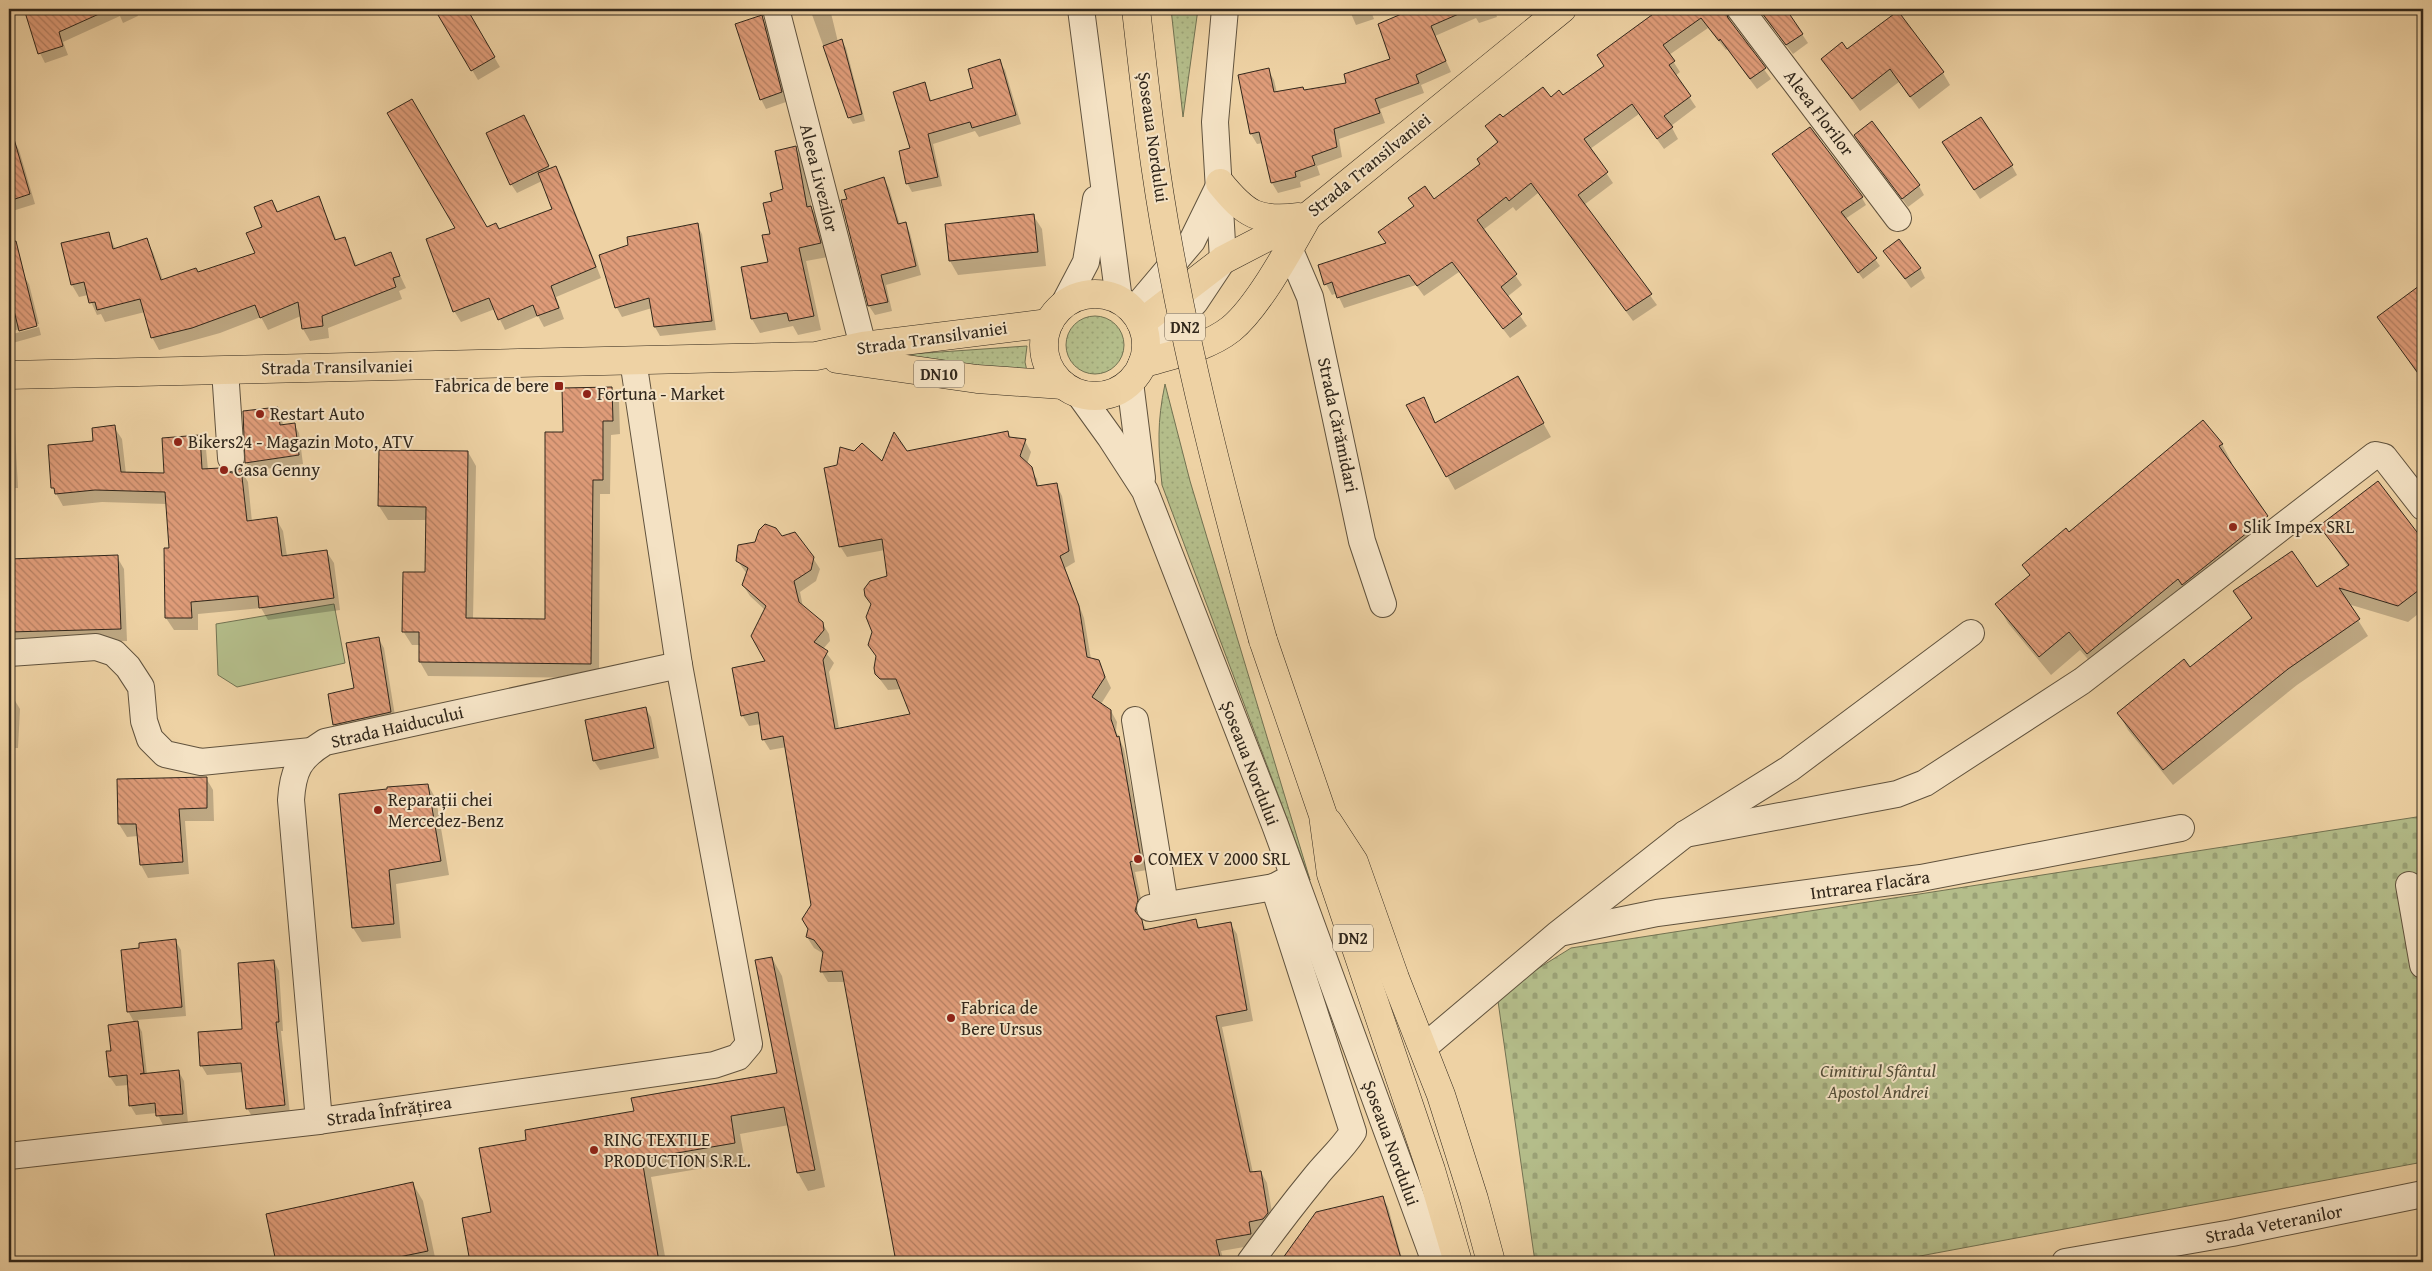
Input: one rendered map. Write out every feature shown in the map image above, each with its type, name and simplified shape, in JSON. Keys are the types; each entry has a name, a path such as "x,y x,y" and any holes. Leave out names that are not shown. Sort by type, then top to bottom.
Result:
{"main road":[{"name":"Șoseaua Nordului","path":"1136,9 1169,249 1207,427 1234,538 1264,640 1324,815 1331,874 1428,1161 1458,1262"},
{"name":"Strada Transilvaniei","path":"1135,337 1223,260 1308,216 1562,9"},
{"path":"1220,183 1236,202 1253,214 1274,220 1308,216"},
{"path":"1135,337 1205,344 1230,330 1246,314 1308,216"},
{"path":"1085,295 1109,296 1135,337 1115,392 1097,396 1071,389 1054,375 1047,363 1044,350 1057,314 1085,295"},
{"name":"Strada Transilvaniei","path":"816,356 863,346 1057,314"},
{"name":"Strada Transilvaniei","path":"9,375 816,356 977,379 1071,389"},
{"name":"Șoseaua Nordului","path":"1324,815 1354,862 1395,978 1456,1139 1491,1262"}],"street":[{"name":"Aleea Livezilor","path":"776,9 863,346"},
{"path":"1057,314 1086,262 1100,169 1080,9"},
{"path":"1223,260 1215,122 1225,9"},
{"name":"Aleea Florilor","path":"1740,9 1898,218"},
{"name":"Șoseaua Nordului","path":"1100,169 1135,337 1137,451 1145,491 1283,882 1435,1262"},
{"path":"1135,337 1192,241 1220,183"},
{"name":"Strada Cărămidari","path":"1289,248 1310,297 1362,541 1383,604"},
{"path":"633,360 679,665"},
{"path":"225,370 231,458"},
{"name":"Șoseaua Nordului","path":"1071,389 1115,444 1145,491"},
{"path":"1685,834 1897,794 1925,782 2082,681 2375,455 2384,457 2423,507"},
{"path":"1423,1048 1558,934 1685,834 1789,769 1971,634"},
{"path":"9,652 96,647 114,653 128,667 141,687 144,721 150,739 164,754 201,762 311,751"},
{"name":"Strada Haiducului","path":"319,1121 292,800 292,778 298,765 311,751 325,742 679,665"},
{"name":"Strada Înfrățirea","path":"9,1156 319,1121 714,1065 738,1057 748,1044 679,665"},
{"path":"1135,720 1158,907 1283,882 1353,1132 1342,1149 1318,1174 1250,1262"},
{"name":"Intrarea Flacăra","path":"1558,934 1657,913 1921,878 2181,828"},
{"path":"2409,886 2423,965"},
{"name":"Strada Veteranilor","path":"2065,1262 2232,1232 2423,1194"}],"green space":[{"path":"1171,9 1198,9 1183,117"},
{"path":"1095,316 1106,318 1119,329 1124,345 1122,356 1111,369 1095,374 1084,372 1071,361 1066,345 1068,334 1079,321"},
{"path":"1027,346 1025,362 1027,371 882,356"},
{"path":"1165,384 1190,481 1310,880 1162,485 1159,434"},
{"path":"334,604 345,663 237,687 218,675 216,624"},
{"name":"Cimitirul Sfântul Apostol Andrei","path":"2423,816 2423,1162 1888,1262 1535,1262 1497,994 1571,948"}],"building":[{"path":"24,9 110,9 59,32 63,46 38,54"},
{"path":"449,9 467,9 495,57 471,71 438,15"},
{"path":"1413,9 1470,9 1431,26 1446,61 1416,75 1419,83 1375,99 1380,113 1334,129 1337,147 1312,156 1315,165 1295,172 1296,177 1271,183 1259,132 1250,134 1238,75 1269,68 1274,92 1303,87 1304,90 1346,83 1344,74 1390,59 1378,24"},
{"path":"1660,9 1725,9 1728,18 1766,68 1750,79 1720,39 1719,41 1701,18 1663,45 1675,61 1669,65 1691,96 1664,116 1673,127 1657,139 1632,104 1584,139 1608,172 1578,195 1652,294 1626,311 1531,183 1509,201 1506,197 1477,220 1517,274 1501,287 1522,314 1503,329 1452,262 1417,286 1409,275 1337,298 1332,282 1324,285 1318,265 1386,243 1378,232 1414,206 1408,198 1425,186 1434,199 1480,164 1477,159 1498,142 1485,126 1500,114 1503,117 1543,87 1551,97 1559,90 1563,95 1604,66 1597,55"},
{"path":"1759,9 1786,9 1803,34 1786,45"},
{"path":"1898,11 1944,72 1910,97 1890,69 1852,99 1821,59 1842,42 1847,49"},
{"path":"762,15 782,92 760,100 735,24"},
{"path":"842,39 862,114 848,118 823,46"},
{"path":"1000,59 1016,115 972,128 970,122 928,134 938,177 906,184 899,151 910,148 893,92 925,82 930,101 973,88 968,69"},
{"path":"412,99 487,227 496,223 499,229 552,209 538,173 556,166 596,267 551,286 559,308 537,316 533,305 498,320 489,298 453,312 426,239 455,228 387,113"},
{"path":"524,115 549,166 510,185 486,133"},
{"path":"1981,117 2013,165 1974,190 1942,142"},
{"path":"1872,121 1920,185 1902,199 1854,135"},
{"path":"1810,127 1863,197 1841,212 1877,258 1858,273 1772,154"},
{"path":"9,139 14,139 30,194 9,201"},
{"path":"796,146 807,207 811,206 821,243 799,248 814,316 789,321 787,313 751,319 741,267 768,262 762,235 770,234 763,203 772,201 770,193 783,189 775,151"},
{"path":"884,177 898,224 906,222 916,266 881,275 888,302 868,306 841,200 847,199 844,190"},
{"path":"319,196 335,240 345,237 355,266 391,252 400,276 393,278 396,287 322,316 323,326 302,329 298,302 260,318 255,305 192,328 151,338 140,299 97,310 95,302 89,303 84,282 71,285 61,243 109,232 113,249 147,238 161,280 196,268 198,272 255,253 246,233 262,227 254,207 272,200 277,212"},
{"path":"1034,214 1038,252 949,261 945,224"},
{"path":"698,223 712,321 654,327 649,298 615,308 599,255 628,245 627,237"},
{"path":"1899,239 1921,268 1905,279 1883,251"},
{"path":"16,241 37,326 19,331 9,290 9,242"},
{"path":"2423,283 2423,380 2377,317"},
{"path":"1518,376 1544,423 1446,477 1406,405 1424,397 1435,423"},
{"path":"612,387 613,421 603,421 603,480 593,480 591,664 419,662 419,632 402,632 403,572 425,572 426,507 378,506 379,450 468,451 466,618 545,619 545,432 563,432 562,388"},
{"path":"278,407 280,425 295,423 299,455 245,463 243,411"},
{"path":"2203,420 2223,444 2219,446 2268,516 2182,585 2178,579 2087,654 2069,632 2039,657 1995,604 2030,575 2022,565 2066,528 2069,532"},
{"path":"115,425 121,472 164,473 162,438 200,435 202,469 220,468 232,473 241,468 247,521 277,517 282,556 327,550 334,598 259,608 258,596 191,602 192,618 165,618 164,548 169,548 165,492 95,490 55,494 54,488 51,488 48,445 93,441 92,428"},
{"path":"1008,431 1009,437 1026,439 1020,456 1032,467 1037,486 1057,483 1069,551 1060,556 1079,606 1087,657 1099,660 1105,677 1092,697 1111,710 1111,719 1117,737 1119,736 1141,859 1130,862 1138,900 1135,911 1142,920 1144,930 1196,919 1198,928 1231,922 1247,1010 1216,1016 1250,1172 1261,1171 1268,1213 1263,1219 1249,1222 1251,1234 1216,1240 1221,1262 896,1262 842,971 820,972 823,952 814,940 806,937 808,929 802,919 811,905 783,736 762,740 758,712 741,716 732,668 765,661 751,636 766,606 742,585 748,568 736,561 738,545 755,542 759,530 765,524 776,528 782,536 795,532 814,557 811,570 794,581 799,602 823,622 824,630 814,642 828,651 823,660 835,729 910,714 896,679 880,679 875,674 876,656 868,645 872,632 866,617 871,604 865,596 864,589 870,581 887,576 882,539 839,547 824,468 837,465 840,447 854,451 862,443 882,461 894,432 907,451"},
{"path":"2378,481 2423,540 2423,587 2398,606 2339,588 2360,619 2288,669 2163,770 2117,713 2184,659 2190,667 2252,618 2233,591 2292,551 2317,587 2349,565 2319,526"},
{"path":"118,555 121,629 9,632 9,559"},
{"path":"379,637 391,712 333,725 328,694 354,688 346,643"},
{"path":"646,707 654,748 593,761 585,720"},
{"path":"207,777 207,808 179,809 183,862 140,865 136,824 118,824 117,779"},
{"path":"428,784 441,861 389,870 394,924 352,928 339,794 387,789 387,787"},
{"path":"176,939 182,1007 127,1012 121,950 139,948 139,943"},
{"path":"772,957 815,1170 797,1173 784,1107 731,1116 735,1143 642,1159 659,1262 470,1262 462,1218 491,1212 479,1148 526,1140 525,1130 634,1111 631,1098 777,1073 755,960"},
{"path":"274,960 279,1022 276,1022 285,1105 246,1109 241,1063 200,1066 198,1032 242,1029 238,963"},
{"path":"138,1021 144,1073 140,1074 179,1070 183,1114 156,1116 155,1103 129,1106 127,1075 109,1077 106,1051 111,1051 108,1025"},
{"path":"413,1182 428,1251 375,1262 276,1262 266,1214"},
{"path":"1383,1196 1402,1262 1280,1262 1316,1212"}],"place":[{"name":"Fabrica de bere","path":"559,386"},
{"name":"Fortuna - Market","path":"587,394"},
{"name":"Restart Auto","path":"260,414"},
{"name":"Bikers24 - Magazin Moto, ATV","path":"178,442"},
{"name":"Casa Genny","path":"224,470"},
{"name":"Slik Impex SRL","path":"2233,527"},
{"name":"Reparații chei Mercedez-Benz","path":"378,810"},
{"name":"COMEX V 2000 SRL","path":"1138,859"},
{"name":"Fabrica de Bere Ursus","path":"951,1018"},
{"name":"RING TEXTILE PRODUCTION S.R.L.","path":"594,1150"}]}
